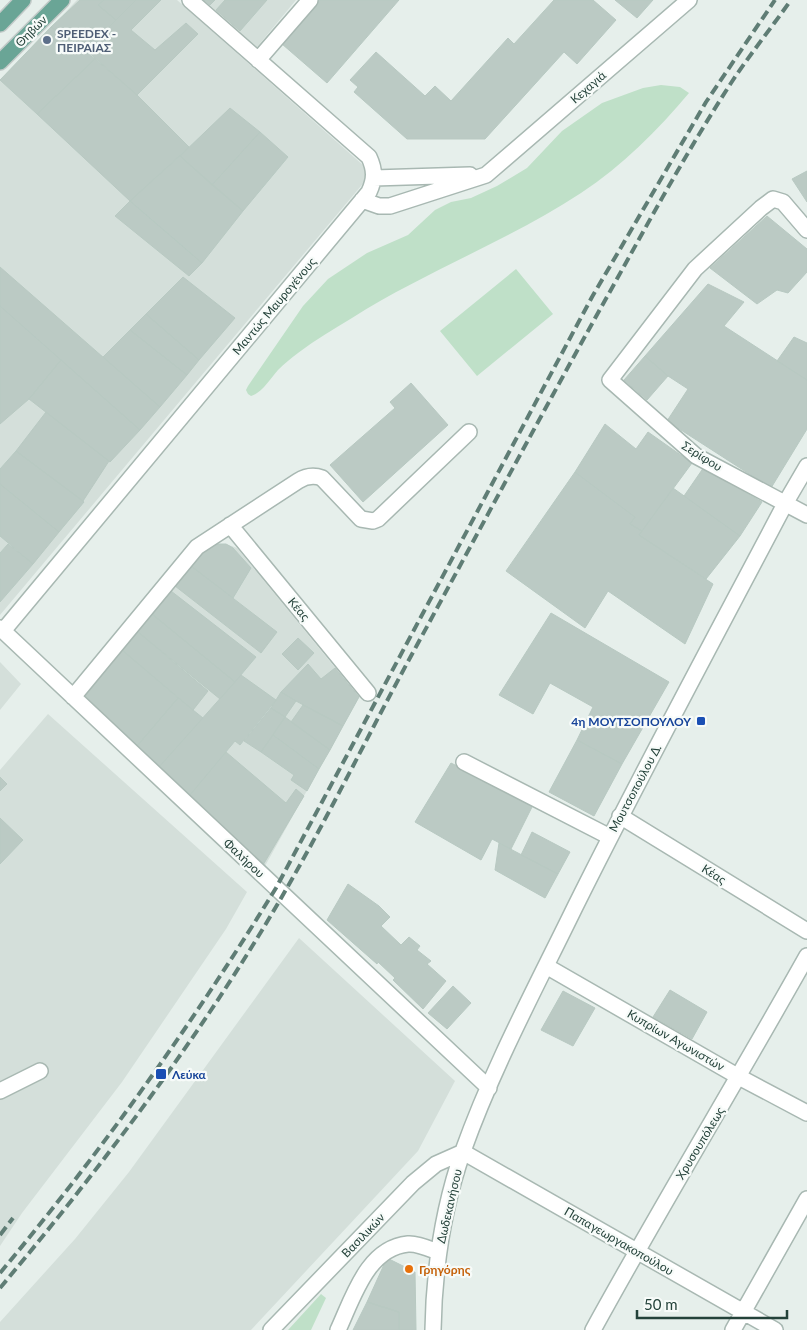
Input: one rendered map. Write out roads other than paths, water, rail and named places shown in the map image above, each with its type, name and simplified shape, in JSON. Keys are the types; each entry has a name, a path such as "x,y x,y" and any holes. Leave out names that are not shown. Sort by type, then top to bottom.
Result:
{"main road":[{"path":"0,24 24,0"},
{"name":"Θηβών","path":"0,62 62,0"}],"street":[{"path":"190,0 369,157 374,178 486,175"},
{"path":"258,60 310,0"},
{"name":"Κεχαγιά","path":"362,200 379,206 390,206 486,175 689,0"},
{"name":"Μαντώς Μαυρογένους","path":"2,630 369,192 374,178"},
{"name":"Σερίφου","path":"807,230 783,202 774,199 761,208 694,269 610,380 696,456 786,502 807,515"},
{"path":"73,697 197,547 298,481 314,476 322,478 361,519 374,521 469,432"},
{"name":"Μουτσοπούλου Δ.","path":"489,1088 517,1024 620,816 786,502 807,466"},
{"name":"Κέας","path":"230,525 368,693"},
{"name":"Φαλήρου","path":"2,630 489,1088"},
{"path":"464,762 610,837"},
{"name":"Κέας","path":"620,816 807,932"},
{"name":"Χρυσουπόλεως","path":"593,1330 636,1251 739,1077 807,956"},
{"name":"Κυπρίων Αγωνιστών","path":"546,966 739,1077 807,1113"},
{"path":"0,1091 40,1071"},
{"name":"Δωδεκανήσου","path":"433,1330 438,1252 448,1202 463,1152 489,1088"},
{"name":"Παπαγεωργακοπούλου","path":"463,1152 776,1330"},
{"name":"Βασιλικών","path":"271,1330 413,1183 436,1164 463,1152"},
{"path":"733,1330 807,1199"},
{"path":"338,1330 366,1271 378,1257 394,1247 410,1244 438,1252"}],"railway":[{"path":"0,1273 38,1227 145,1085 212,988 276,888 592,297 706,102 775,0"},
{"path":"0,1288 77,1194 151,1096 186,1047 253,945 318,832 400,676 579,346 666,191 733,80 791,0"},
{"path":"0,1235 13,1218"}],"place":[{"name":"SPEEDEX - ΠΕΙΡΑΙΑΣ","path":"47,40"},
{"name":"4η ΜΟΥΤΣΟΠΟΥΛΟΥ","path":"701,721"},
{"name":"Λεύκα","path":"161,1074"},
{"name":"Γρηγόρης","path":"409,1269"}]}
